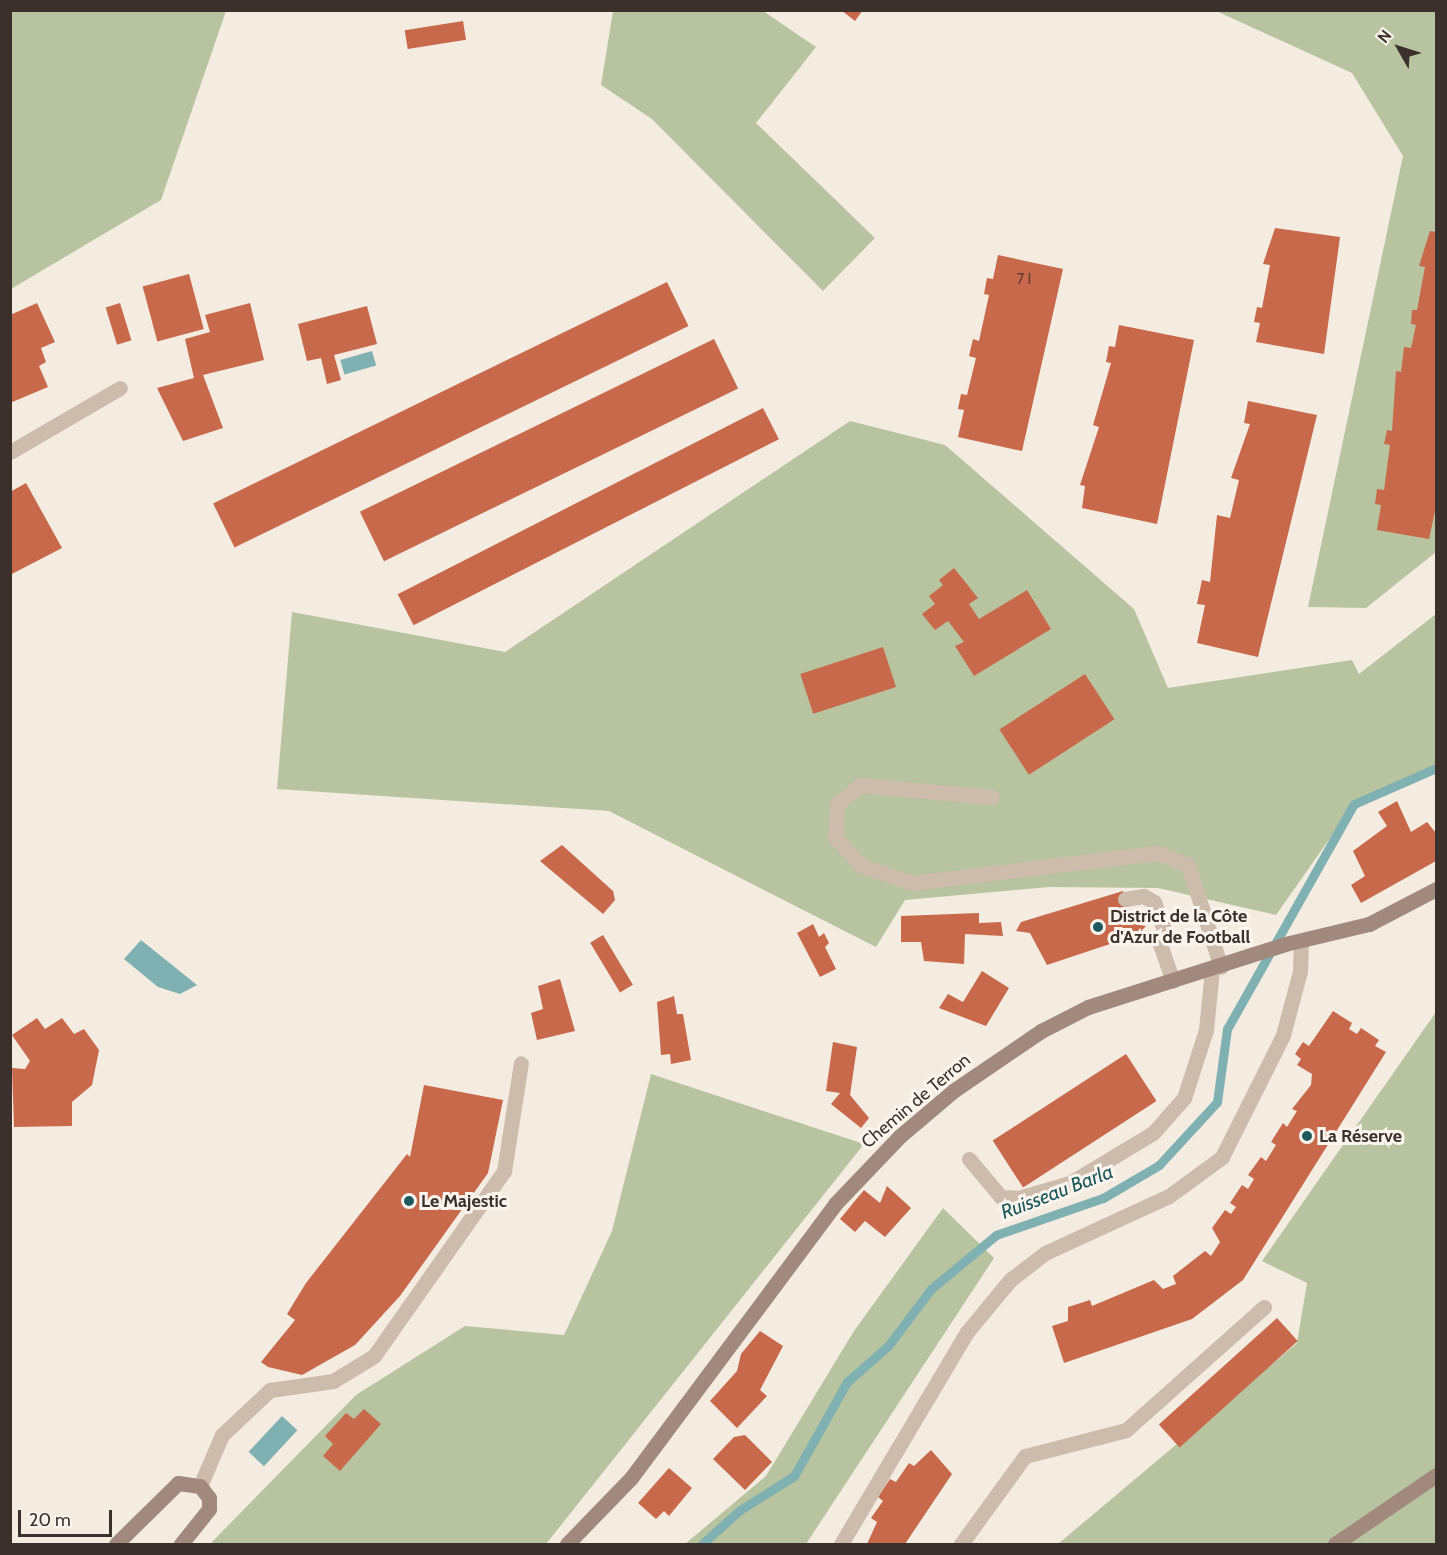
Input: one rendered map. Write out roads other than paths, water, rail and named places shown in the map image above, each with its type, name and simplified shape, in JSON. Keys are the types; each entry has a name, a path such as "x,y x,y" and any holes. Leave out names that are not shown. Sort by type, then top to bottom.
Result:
{"street":[{"name":"Chemin de Terron","path":"567,1545 631,1478 835,1204 900,1136 1041,1031 1088,1007 1217,968 1293,942 1370,924 1437,889"},
{"path":"1335,1545 1437,1475"},
{"path":"116,1545 171,1486 200,1486 209,1509 181,1545"}],"lane":[{"path":"10,452 120,388"},
{"path":"969,1159 986,1185 1001,1197 1018,1198 1070,1183 1153,1133 1184,1098 1206,1030 1217,968 1188,865 1158,853 912,883 860,865 835,837 837,804 861,785 992,797"},
{"path":"1125,899 1144,896 1154,902 1164,930 1160,944 1173,981"},
{"path":"841,1545 967,1332 1010,1280 1045,1253 1169,1196 1222,1157 1283,1035 1300,971 1293,942"},
{"path":"200,1486 222,1435 270,1390 333,1381 374,1356 504,1170 521,1063"},
{"path":"961,1545 1024,1456 1126,1430 1264,1307"}],"water":[{"path":"372,351 376,365 344,375 340,360"},
{"path":"141,940 197,985 180,994 158,987 124,959"},
{"path":"282,1416 297,1430 264,1466 249,1452"}],"waterway":[{"name":"Ruisseau Barla","path":"702,1544 740,1510 794,1476 847,1382 888,1346 931,1289 996,1235 1103,1198 1159,1165 1217,1102 1227,1029 1354,804 1436,768"}],"place":[{"name":"District de la Côte d'Azur de Football","path":"1098,927"},
{"name":"La Réserve","path":"1307,1136"},
{"name":"Le Majestic","path":"409,1201"}]}
